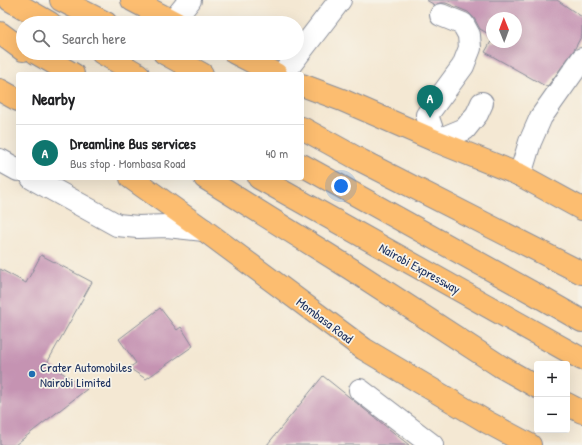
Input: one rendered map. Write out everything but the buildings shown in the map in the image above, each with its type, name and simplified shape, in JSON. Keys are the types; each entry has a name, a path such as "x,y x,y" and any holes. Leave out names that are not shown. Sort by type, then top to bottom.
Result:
{"highway":[{"path":"10,0 38,16"},
{"path":"61,0 92,16"},
{"path":"132,0 163,16"},
{"path":"0,33 16,42"},
{"path":"0,33 16,45"},
{"path":"36,60 52,72"},
{"path":"48,60 69,72"},
{"path":"114,60 135,72"},
{"path":"177,60 198,72"},
{"path":"249,60 272,72"},
{"path":"304,86 342,100 436,141 520,175 582,209"},
{"path":"0,90 16,99"},
{"path":"304,129 362,161 582,273"},
{"path":"304,166 533,293 582,322"},
{"name":"Mombasa Road","path":"133,180 204,230 364,349 486,422 530,445"},
{"path":"208,180 351,269 500,366 534,385"},
{"name":"Nairobi Expressway","path":"263,180 582,359"},
{"path":"570,406 582,412"}],"street":[{"path":"178,16 188,0"},
{"path":"304,47 340,0"},
{"path":"441,15 463,24 469,35 470,48 463,66 428,115 436,141 465,129 477,114 482,103"},
{"path":"520,175 530,142 541,117 582,59"},
{"path":"286,72 294,60"},
{"path":"0,160 16,169"},
{"path":"36,180 117,225 138,228 167,226 204,230"},
{"path":"360,390 432,445"}],"place":[{"name":"Dreamline Bus services","path":"430,118"},
{"name":"Crater Automobiles Nairobi Limited","path":"32,374"}]}
